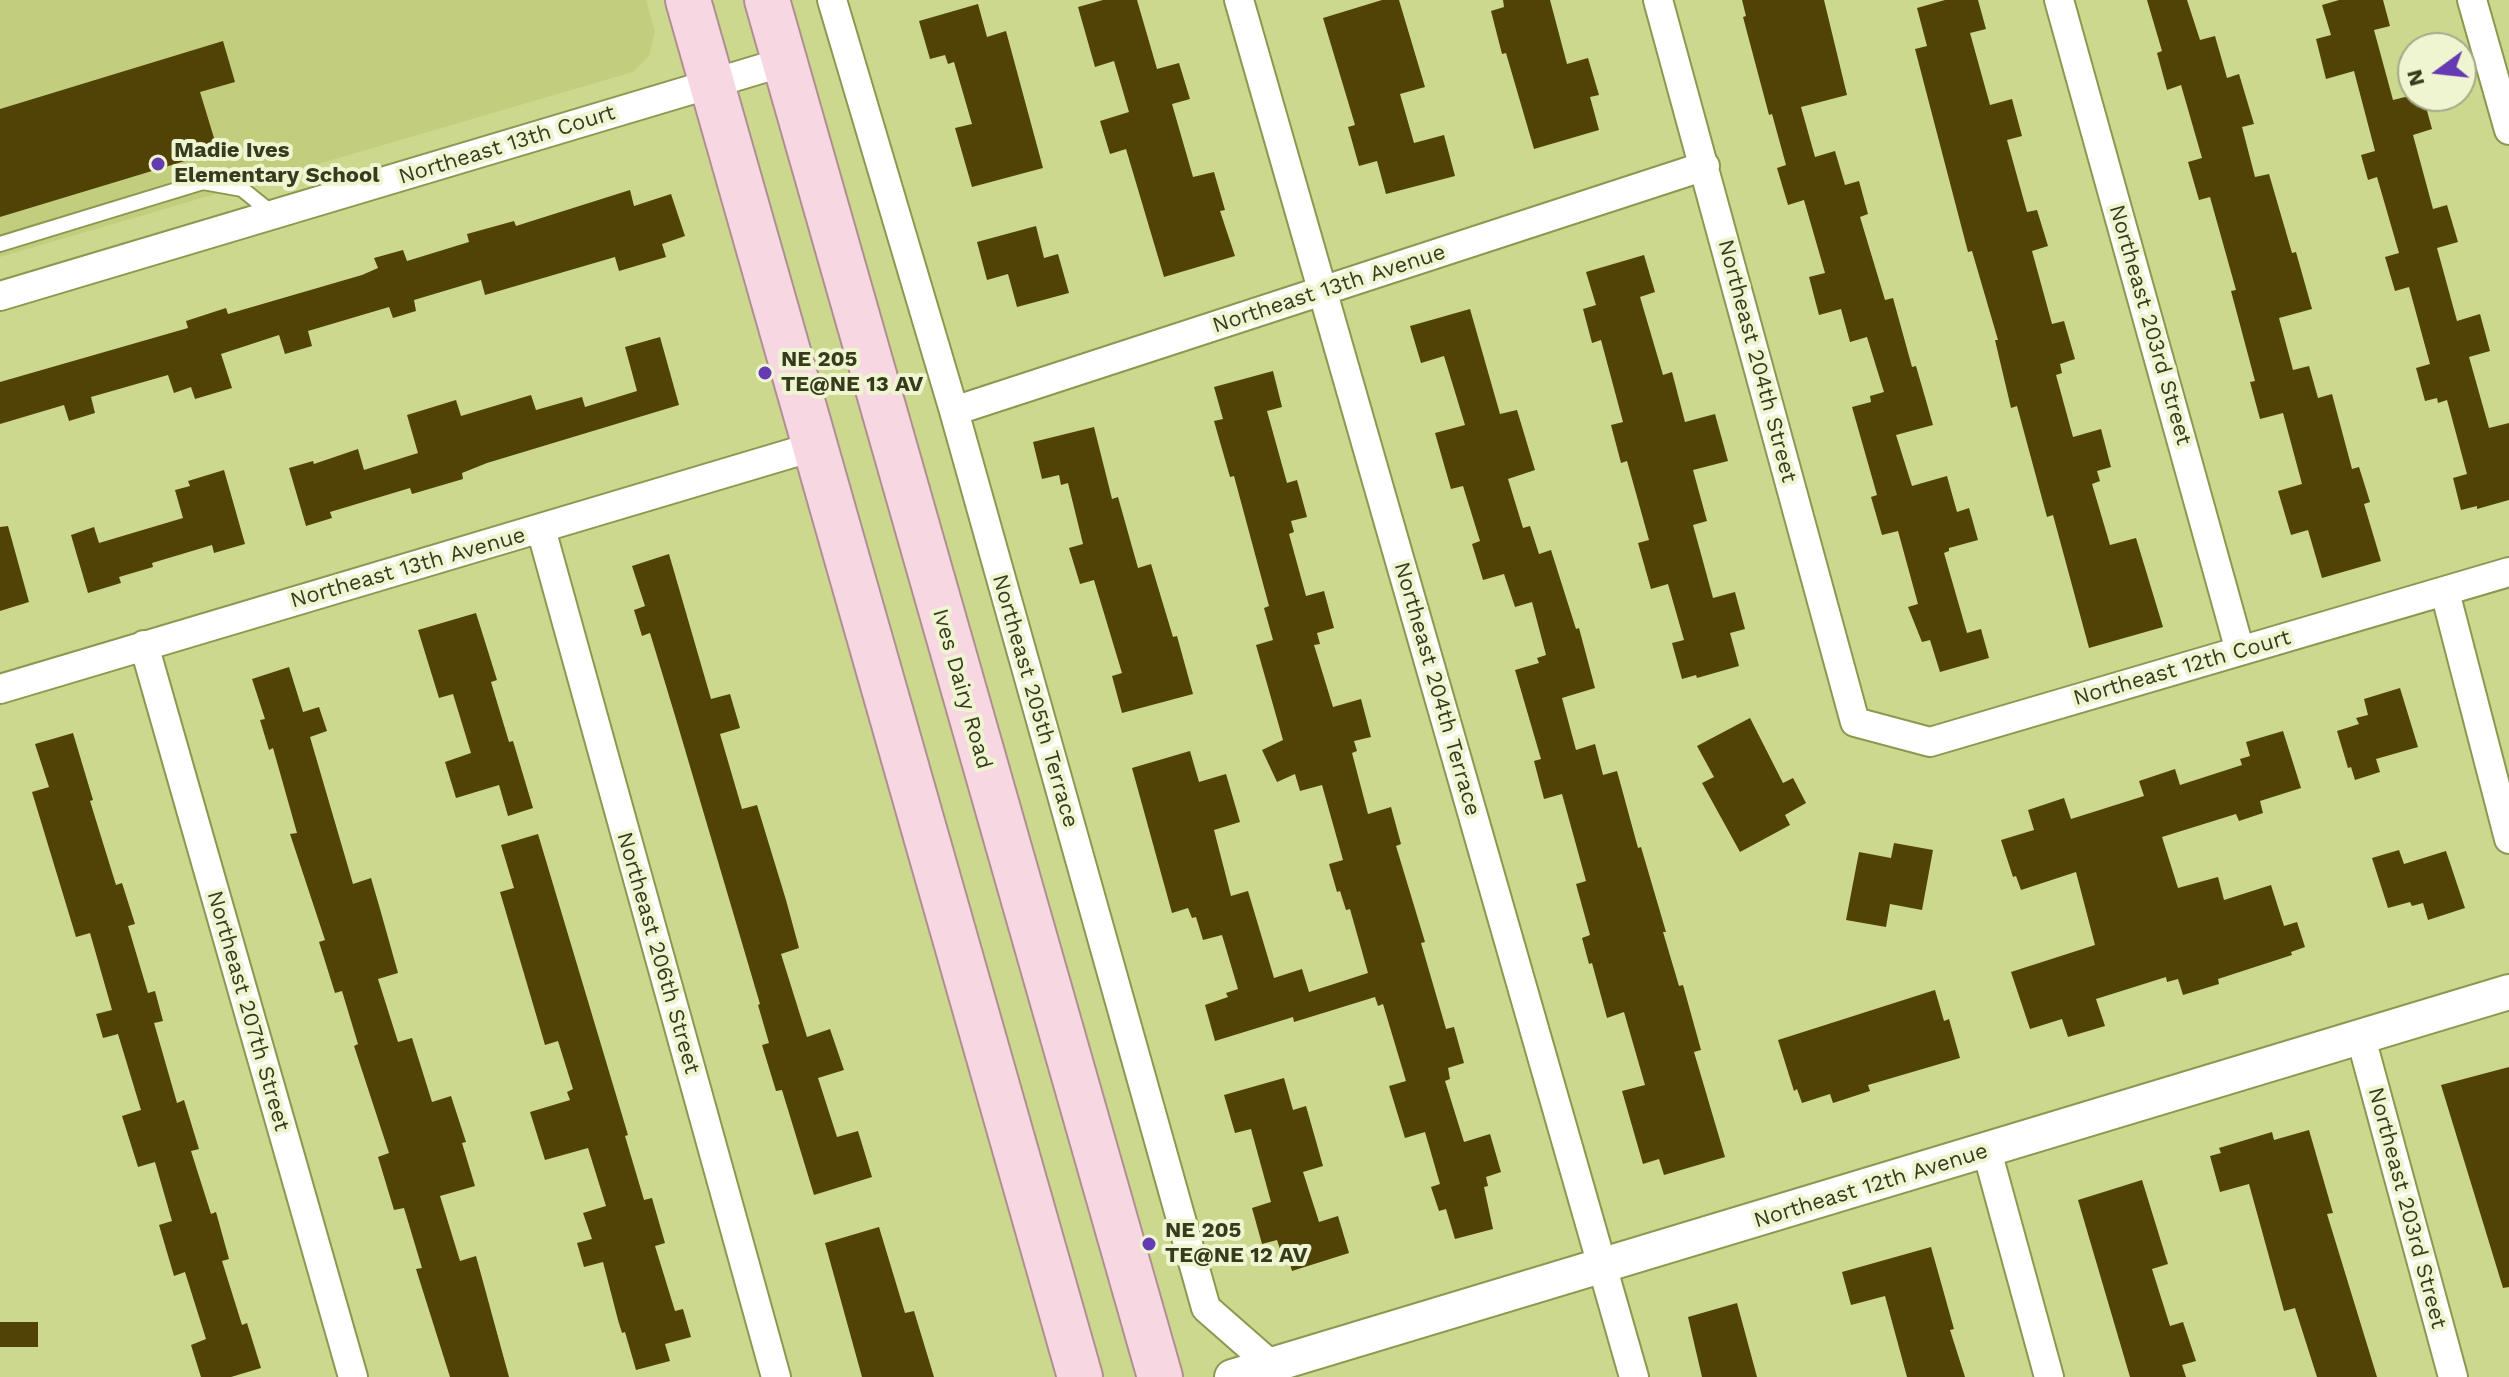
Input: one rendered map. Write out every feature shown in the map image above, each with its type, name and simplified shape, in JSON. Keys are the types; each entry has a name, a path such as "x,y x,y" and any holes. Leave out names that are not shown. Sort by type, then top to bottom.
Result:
{"main road":[{"path":"688,0 1080,1377"},
{"name":"Ives Dairy Road","path":"767,0 1160,1377"}],"street":[{"name":"Northeast 205th Terrace","path":"832,0 954,411 1206,1308 1270,1371"},
{"name":"Northeast 204th Terrace","path":"1239,0 1634,1377"},
{"name":"Northeast 204th Street","path":"1658,0 1855,722"},
{"name":"Northeast 203rd Street","path":"2059,0 2240,651"},
{"path":"2472,0 2509,130"},
{"name":"Northeast 13th Court","path":"0,296 784,62"},
{"name":"Northeast 13th Avenue","path":"954,411 1705,166"},
{"name":"Northeast 13th Avenue","path":"0,689 816,446"},
{"name":"Northeast 206th Street","path":"541,529 776,1377"},
{"name":"Northeast 12th Court","path":"1855,722 1930,742 2509,572"},
{"path":"2445,592 2509,839"},
{"name":"Northeast 207th Street","path":"144,645 353,1377"},
{"name":"Northeast 12th Avenue","path":"1232,1377 1270,1371 2509,992"},
{"name":"Northeast 203rd Street","path":"2361,1038 2453,1377"},
{"path":"1987,1151 2049,1377"}],"lane":[{"path":"0,244 203,182 242,189 273,215"}],"shaded area":[{"name":"Madie Ives Elementary School","path":"0,0 646,0 655,31 649,56 633,72 0,257"}],"building":[{"path":"1103,0 1137,0 1157,69 1179,63 1190,99 1172,104 1193,177 1214,172 1225,210 1220,211 1235,256 1164,277 1126,149 1110,154 1100,121 1129,112 1114,61 1095,67 1078,7"},
{"path":"1382,0 1399,0 1425,87 1400,94 1414,143 1444,135 1455,176 1386,194 1377,161 1359,166 1348,127 1355,125 1323,18"},
{"path":"1503,0 1550,0 1567,64 1588,58 1599,95 1590,97 1599,130 1534,149 1491,11 1504,7"},
{"path":"1742,0 1824,0 1847,95 1801,107 1815,157 1835,151 1845,185 1859,181 1868,214 1860,217 1885,300 1893,298 1912,367 1916,366 1933,425 1896,435 1912,486 1947,476 1957,512 1969,508 1978,540 1949,548 1944,553 1967,633 1981,629 1989,658 1940,672 1930,640 1922,642 1908,607 1918,604 1898,531 1882,535 1871,497 1877,495 1852,407 1871,402 1870,396 1884,392 1867,337 1850,342 1841,309 1819,315 1809,277 1825,273 1804,200 1788,205 1777,168 1786,165 1772,114 1769,115 1743,17 1746,16"},
{"path":"1945,0 1978,0 1986,29 1970,33 1990,105 2012,99 2022,136 2007,140 2027,212 2037,210 2048,246 2032,251 2052,324 2064,321 2075,359 2060,364 2062,373 2056,375 2073,437 2101,429 2111,467 2097,471 2100,481 2092,484 2110,545 2136,538 2163,627 2089,648 2053,515 2047,517 2017,406 2011,408 1995,340 1998,340 1972,251 1968,252 1915,49 1927,46 1917,8"},
{"path":"2147,0 2187,0 2200,40 2215,36 2227,78 2239,74 2254,124 2242,127 2255,177 2269,174 2312,309 2279,318 2293,370 2309,366 2318,398 2332,394 2352,469 2359,467 2370,502 2364,504 2381,561 2322,578 2308,530 2291,535 2278,491 2302,484 2283,413 2260,419 2250,382 2255,381 2231,291 2236,290 2210,197 2199,200 2188,162 2202,158 2181,85 2167,90 2157,53 2162,51"},
{"path":"2339,0 2383,0 2390,26 2374,30 2393,100 2397,99 2397,112 2427,112 2432,129 2413,135 2433,209 2447,205 2458,242 2437,248 2457,321 2480,314 2490,351 2469,357 2489,428 2509,423 2509,500 2461,510 2453,478 2467,474 2447,400 2438,403 2437,398 2425,401 2416,368 2430,364 2409,287 2395,291 2385,257 2399,253 2377,177 2368,180 2361,155 2375,151 2354,71 2326,79 2316,39 2331,35 2322,5"},
{"path":"978,4 987,37 1006,31 1043,168 972,187 955,128 972,124 954,62 948,64 945,55 930,59 919,21"},
{"path":"223,41 235,82 200,92 218,151 0,217 0,109"},
{"path":"630,190 634,206 671,194 685,236 662,244 666,257 619,271 615,257 485,295 481,280 414,300 416,311 393,318 389,307 308,331 312,346 285,354 279,335 221,354 232,388 195,399 191,387 174,393 168,375 91,397 95,413 69,421 64,405 0,424 0,382 188,328 186,321 226,308 228,314 362,275 378,268 374,258 403,250 407,261 469,242 467,234 514,221 516,226"},
{"path":"1036,226 1044,258 1058,254 1069,293 1017,307 1008,274 987,280 977,242"},
{"path":"1644,255 1655,292 1640,297 1663,375 1672,372 1685,422 1715,414 1728,461 1693,470 1707,521 1693,525 1713,598 1735,592 1745,629 1730,633 1739,666 1697,678 1696,675 1682,679 1672,643 1684,640 1668,584 1651,589 1638,543 1649,540 1627,461 1621,463 1611,425 1623,422 1601,340 1592,343 1583,309 1596,305 1586,272"},
{"path":"1470,309 1500,414 1517,410 1535,470 1508,479 1523,528 1530,526 1539,554 1551,550 1576,629 1579,628 1595,688 1562,698 1576,750 1595,744 1603,775 1617,771 1666,932 1663,932 1679,986 1683,985 1701,1050 1694,1052 1725,1157 1664,1175 1659,1159 1643,1164 1622,1091 1645,1085 1624,1012 1607,1018 1592,963 1589,964 1582,938 1590,935 1576,884 1586,881 1562,794 1544,799 1534,761 1541,759 1515,670 1539,663 1537,658 1546,655 1532,602 1515,607 1504,574 1483,580 1472,544 1480,541 1463,486 1451,489 1435,433 1465,425 1444,356 1421,363 1410,326"},
{"path":"660,337 679,405 487,463 462,473 463,479 412,494 410,488 330,512 332,518 306,526 289,468 313,461 314,464 358,449 364,470 418,453 407,415 456,400 461,416 531,395 536,410 582,397 585,407 637,391 625,347"},
{"path":"1273,371 1282,407 1267,411 1287,483 1297,480 1307,517 1291,521 1294,532 1289,534 1306,596 1324,591 1334,628 1317,633 1320,644 1314,645 1333,707 1361,699 1371,737 1354,741 1357,751 1352,753 1368,814 1391,807 1401,844 1396,846 1425,942 1421,943 1446,1029 1454,1027 1464,1063 1448,1068 1450,1079 1445,1081 1464,1142 1490,1134 1501,1172 1486,1177 1488,1186 1484,1187 1493,1229 1455,1239 1446,1209 1439,1211 1431,1187 1440,1184 1425,1132 1405,1138 1389,1086 1406,1081 1383,1004 1378,1006 1375,997 1294,1022 1293,1017 1215,1041 1205,1005 1228,997 1226,993 1238,989 1222,935 1203,940 1196,917 1192,918 1188,908 1172,913 1132,768 1190,751 1199,782 1226,774 1240,822 1214,830 1231,896 1248,891 1274,978 1302,969 1309,992 1368,973 1350,909 1346,910 1340,891 1337,892 1329,864 1343,860 1322,785 1300,791 1295,774 1277,782 1262,750 1283,740 1256,645 1273,640 1264,608 1269,606 1234,476 1230,477 1214,421 1223,419 1214,387"},
{"path":"1094,427 1112,499 1118,497 1138,568 1151,564 1173,637 1177,636 1193,694 1122,713 1112,676 1122,673 1094,580 1080,584 1069,548 1083,544 1068,483 1061,485 1059,475 1042,479 1033,442"},
{"path":"224,470 245,544 214,553 212,545 152,563 153,567 119,577 121,583 88,593 71,535 94,527 99,543 183,518 175,490 190,486 188,481"},
{"path":"8,526 29,602 0,611 0,527"},
{"path":"669,554 711,699 730,694 740,728 720,734 742,809 757,805 786,900 799,948 781,954 807,1037 830,1029 844,1070 818,1078 837,1137 858,1131 872,1177 814,1195 782,1090 776,1091 762,1045 769,1043 760,1004 650,633 642,636 634,610 645,606 632,566"},
{"path":"476,613 497,680 491,682 533,808 508,816 499,785 456,798 445,762 471,753 453,694 439,698 418,630"},
{"path":"289,667 303,712 319,707 327,731 310,737 353,884 371,878 398,973 378,979 398,1042 412,1038 432,1102 451,1096 466,1142 462,1143 475,1186 440,1196 460,1261 476,1256 509,1377 450,1377 416,1269 422,1268 404,1208 394,1210 378,1157 389,1153 354,1046 358,1044 342,991 335,993 319,942 325,940 290,834 297,833 273,748 269,750 260,720 265,719 252,679"},
{"path":"2400,688 2418,747 2376,759 2380,772 2355,780 2351,767 2348,768 2337,731 2359,724 2356,718 2368,715 2364,699"},
{"path":"1750,718 1783,783 1793,778 1806,803 1785,815 1790,825 1740,852 1702,783 1714,777 1697,746"},
{"path":"2283,731 2301,788 2260,801 2263,813 2239,821 2236,814 2162,837 2178,888 2218,877 2224,900 2271,885 2284,926 2297,922 2305,947 2291,952 2292,955 2218,979 2219,984 2183,995 2178,979 2167,982 2166,977 2096,999 2105,1026 2068,1037 2062,1019 2030,1029 2011,972 2095,945 2076,872 2021,890 2016,876 2013,877 2001,840 2034,830 2028,810 2064,798 2071,819 2144,796 2139,781 2175,769 2180,785 2242,765 2240,759 2250,756 2246,742"},
{"path":"73,733 116,885 122,883 135,924 128,926 148,993 155,991 163,1021 154,1023 177,1103 184,1100 199,1149 191,1151 211,1214 216,1212 229,1259 222,1261 242,1325 247,1323 261,1368 231,1377 201,1377 191,1345 206,1339 185,1272 174,1276 159,1225 172,1221 155,1162 138,1167 122,1116 141,1110 118,1034 103,1038 96,1014 112,1010 90,933 76,937 32,792 49,787 35,744"},
{"path":"538,834 628,1135 625,1136 644,1200 652,1198 665,1243 655,1246 675,1311 683,1309 691,1337 665,1344 670,1361 636,1370 625,1332 622,1333 618,1320 603,1262 584,1267 577,1243 592,1239 583,1213 606,1206 588,1148 545,1160 530,1112 570,1100 567,1092 573,1089 558,1041 545,1045 500,892 514,888 501,845"},
{"path":"1894,843 1933,850 1922,910 1890,904 1886,927 1846,920 1859,852 1891,858"},
{"path":"2399,850 2404,864 2446,851 2465,908 2428,920 2423,903 2412,906 2410,902 2388,908 2372,858"},
{"path":"1935,990 1944,1021 1949,1019 1960,1058 1868,1085 1870,1091 1833,1103 1830,1094 1802,1103 1797,1089 1794,1091 1778,1040"},
{"path":"2509,1067 2509,1287 2503,1288 2441,1085"},
{"path":"1284,1078 1293,1110 1306,1106 1323,1166 1303,1172 1319,1222 1338,1216 1349,1253 1292,1271 1285,1247 1280,1249 1277,1240 1262,1244 1252,1208 1271,1202 1251,1129 1235,1133 1224,1095"},
{"path":"2309,1130 2333,1213 2327,1214 2377,1377 2317,1377 2295,1308 2284,1311 2249,1184 2220,1192 2210,1156 2221,1153 2219,1148 2272,1132 2274,1140"},
{"path":"2142,1180 2168,1264 2152,1269 2170,1326 2183,1322 2196,1361 2182,1365 2186,1377 2130,1377 2078,1200"},
{"path":"879,1227 905,1313 914,1311 934,1377 862,1377 825,1243"},
{"path":"1931,1247 1954,1329 1950,1330 1965,1377 1907,1377 1885,1296 1851,1305 1842,1272"},
{"path":"1737,1303 1757,1377 1702,1377 1688,1317"},
{"path":"0,1322 38,1322 38,1347 0,1347"}],"place":[{"name":"Madie Ives Elementary School","path":"158,164"},
{"name":"NE 205 TE@NE 13 AV","path":"765,373"},
{"name":"NE 205 TE@NE 12 AV","path":"1149,1244"}]}
